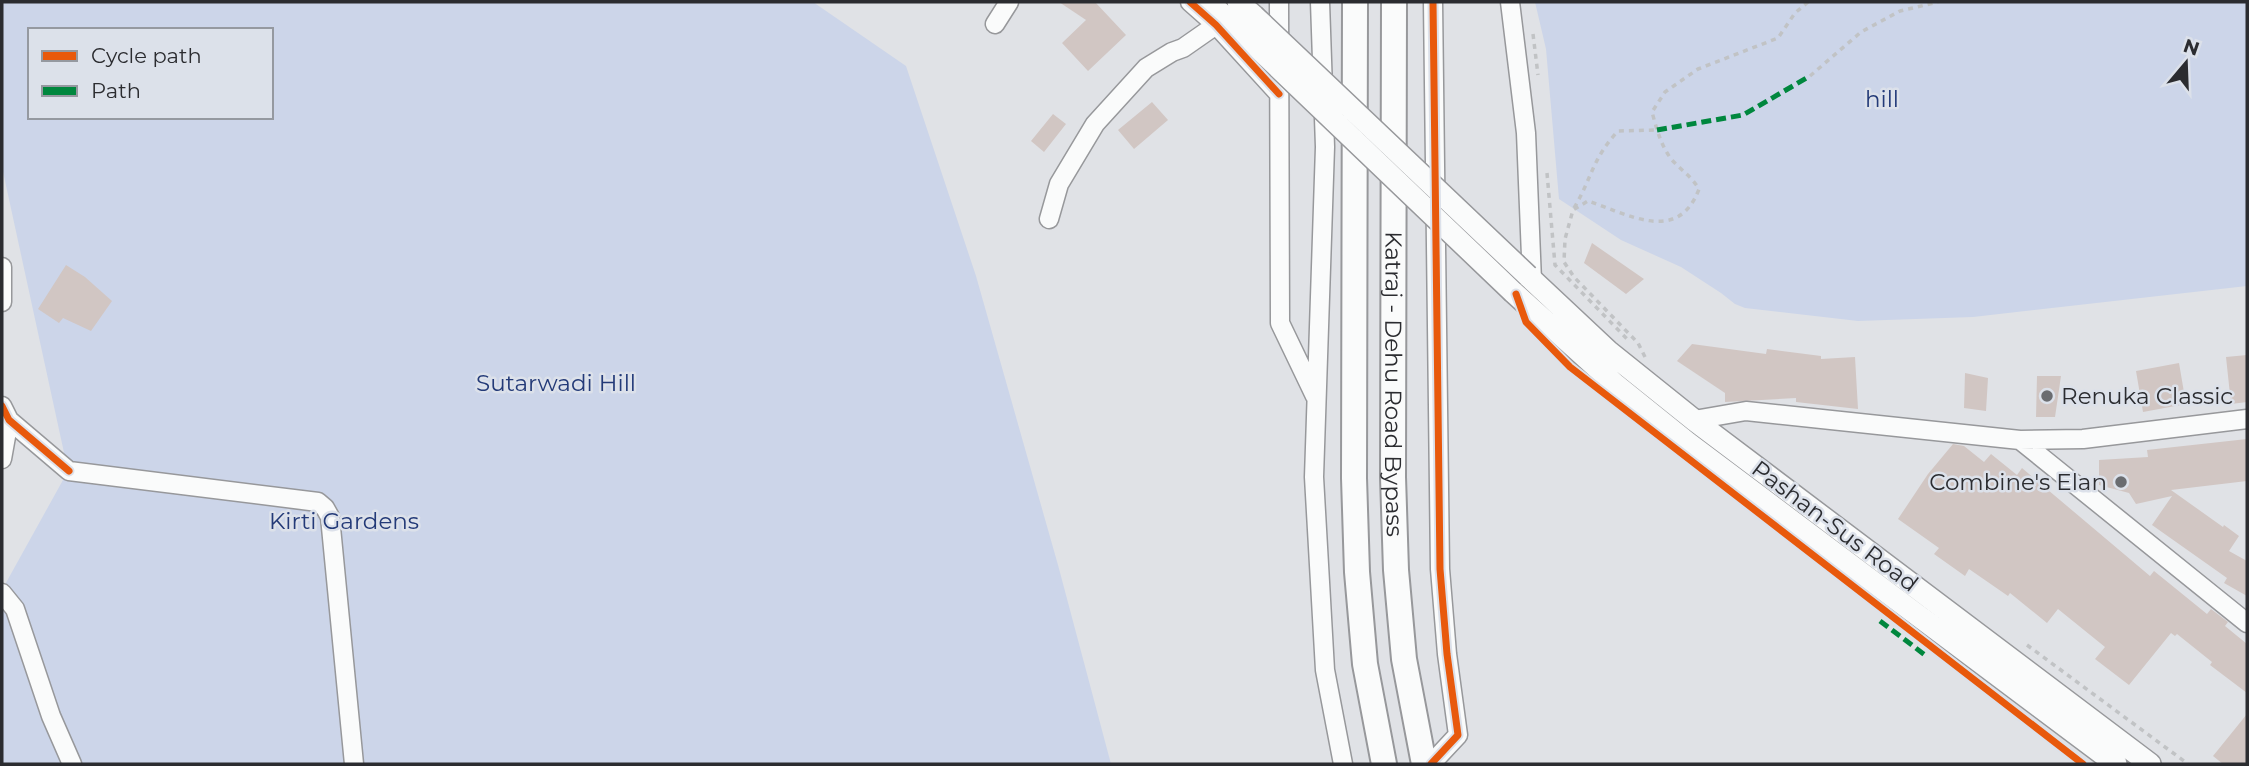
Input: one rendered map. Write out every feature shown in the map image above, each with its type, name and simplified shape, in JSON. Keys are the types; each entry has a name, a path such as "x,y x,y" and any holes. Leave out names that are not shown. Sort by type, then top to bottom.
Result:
{"highway":[{"name":"Katraj - Dehu Road Bypass","path":"1355,2 1354,478 1357,572 1365,664 1384,764"},
{"name":"Katraj - Dehu Road Bypass","path":"1394,2 1393,477 1396,570 1404,659 1424,764"}],"main road":[{"path":"1209,2 1244,16 1524,283"},
{"name":"Pashan-Sus Road","path":"1524,283 1694,420 2150,764"},
{"name":"Pashan-Sus Road","path":"1524,283 1616,385 1688,443 2116,764"}],"street":[{"path":"995,24 1009,2"},
{"path":"1190,2 1216,25 1279,94"},
{"path":"1279,2 1280,323 1317,399"},
{"path":"1320,2 1325,148 1314,477 1325,670 1343,764"},
{"path":"1431,764 1458,735 1447,654 1440,569 1433,2"},
{"path":"1510,2 1526,133 1532,234 1524,283"},
{"path":"1049,219 1059,184 1095,124 1146,68 1183,48 1216,25"},
{"path":"2,267 2,302"},
{"path":"1694,420 1746,411 2020,440 2083,439 2247,419"},
{"path":"2,459 5,413"},
{"path":"5,413 69,471 318,502 325,508 330,517 354,764"},
{"path":"2020,440 2247,623"},
{"path":"2,593 15,608 51,716 72,764"}],"path":[{"path":"1573,210 1588,201 1629,218 1654,222 1678,218 1693,205 1699,189 1691,176 1673,161 1660,141 1652,113 1665,92 1698,69 1778,38 1795,13 1808,2"},
{"path":"1810,76 1861,32 1900,11 1938,2"},
{"path":"1646,359 1638,343 1574,277 1564,262 1565,239 1573,210 1594,161 1604,146 1618,131 1657,130"}],"green space":[{"name":"Sutarwadi Hill","path":"2,2 813,2 906,66 976,276 1111,764 2,764 2,590 68,471 2,167"},
{"name":"hill","path":"1535,2 2247,2 2247,286 1973,317 1858,321 1745,308 1681,267 1621,240 1559,199 1546,49"}],"building":[{"path":"1059,2 1095,2 1126,35 1088,71 1062,43 1086,20"},
{"path":"1152,102 1168,120 1134,149 1118,130"},
{"path":"1053,114 1066,124 1044,152 1031,141"},
{"path":"1592,243 1644,279 1626,294 1584,263"},
{"path":"66,265 85,277 112,301 91,331 63,318 59,323 38,309"},
{"path":"1692,344 1766,354 1767,349 1821,356 1821,359 1855,357 1858,409 1796,402 1796,398 1725,402 1725,393 1677,361"},
{"path":"2247,355 2247,402 2231,404 2226,357"},
{"path":"2179,363 2186,404 2143,412 2136,371"},
{"path":"1965,373 1988,378 1986,411 1964,408"},
{"name":"Renuka Classic","path":"2037,376 2061,376 2055,417 2036,417"},
{"path":"2247,439 2247,481 2171,490 2239,536 2229,551 2247,561 2247,596 2224,583 2227,578 2152,525 2172,496 2136,504 2129,493 2099,485 2099,460 2148,457 2147,450"},
{"path":"1953,444 1964,446 1984,462 1991,454 2017,475 2022,468 2150,576 2154,571 2207,614 2211,609 2228,622 2225,626 2247,644 2247,693 2210,665 2212,662 2177,634 2175,636 2171,633 2129,685 2095,659 2105,647 2058,609 2047,623 2010,593 2008,596 1969,569 1965,576 1934,554 1939,548 1898,519 1928,474"},
{"path":"2247,714 2247,764 2223,764 2213,756"}],"marked path":[{"path":"1657,130 1743,115 1810,76"},
{"path":"1880,621 1925,655"}],"cycle path":[{"path":"1190,2 1216,25 1279,94"},
{"path":"1431,764 1458,735 1447,654 1440,569 1433,2"},
{"path":"1516,294 1526,322 1570,367 2083,764"},
{"path":"2,406 9,420 69,471"}],"place":[{"name":"Renuka Classic","path":"2047,396"},
{"name":"Combine's Elan","path":"2121,482"}],"park label":[{"name":"Kirti Gardens","path":"344,521"}]}
